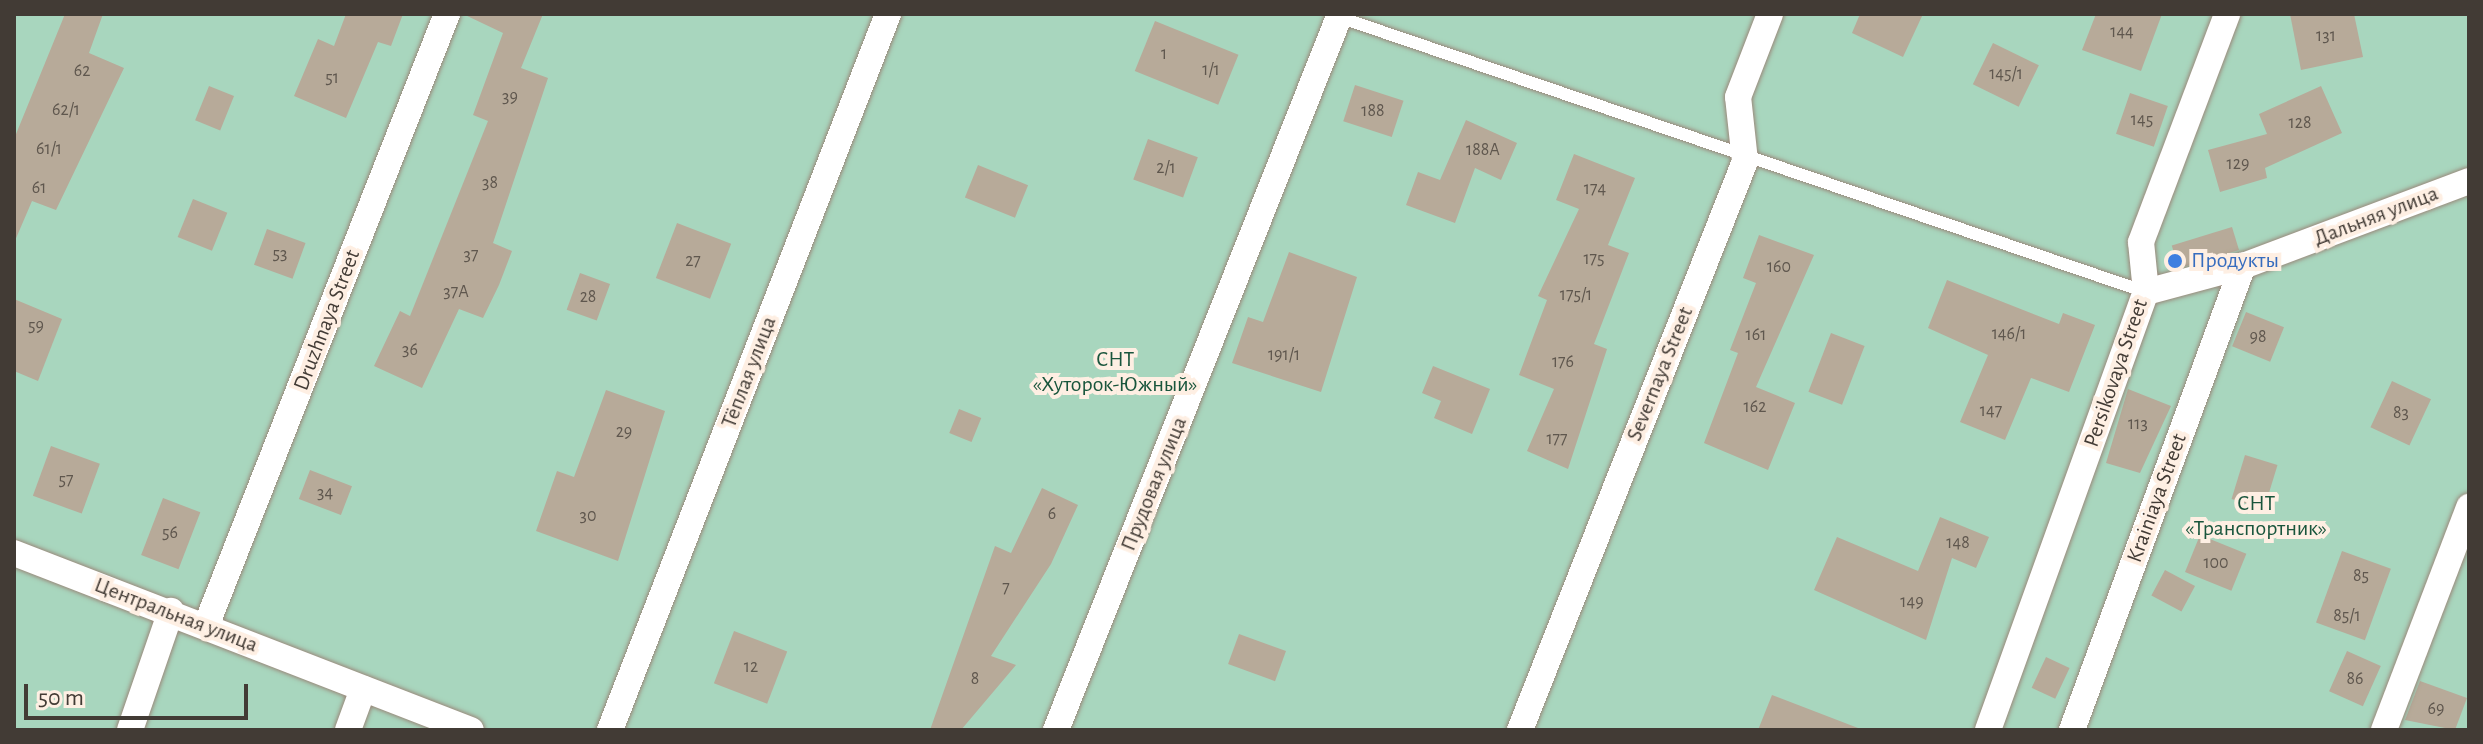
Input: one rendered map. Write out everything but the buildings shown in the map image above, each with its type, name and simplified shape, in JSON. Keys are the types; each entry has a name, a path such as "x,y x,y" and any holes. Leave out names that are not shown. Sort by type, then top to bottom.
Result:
{"street":[{"name":"Druzhnaya Street","path":"206,626 447,14"},
{"name":"Тёплая улица","path":"610,730 888,14"},
{"name":"Severnaya Street","path":"1520,730 1745,161 1738,97 1770,14"},
{"name":"Persikovaya Street","path":"1988,730 2146,292 2141,242 2227,14"},
{"name":"Прудовая улица","path":"1056,730 1340,16"},
{"name":"Дальняя улица","path":"2146,292 2243,266 2469,181"},
{"name":"Krainiaya Street","path":"2072,730 2243,266"},
{"path":"2384,730 2469,507"},
{"name":"Центральная улица","path":"14,553 171,611 471,730"},
{"path":"130,730 171,611"},
{"path":"348,730 363,689"}],"lane":[{"path":"1340,16 1745,161 2146,292"}],"green space":[{"name":"СНТ «Хуторок-Южный»","path":"14,14 2469,14 2469,730 14,730"}],"place":[{"name":"Продукты","path":"2175,261"}],"park label":[{"name":"СНТ «Транспортник»","path":"2256,516"}]}
